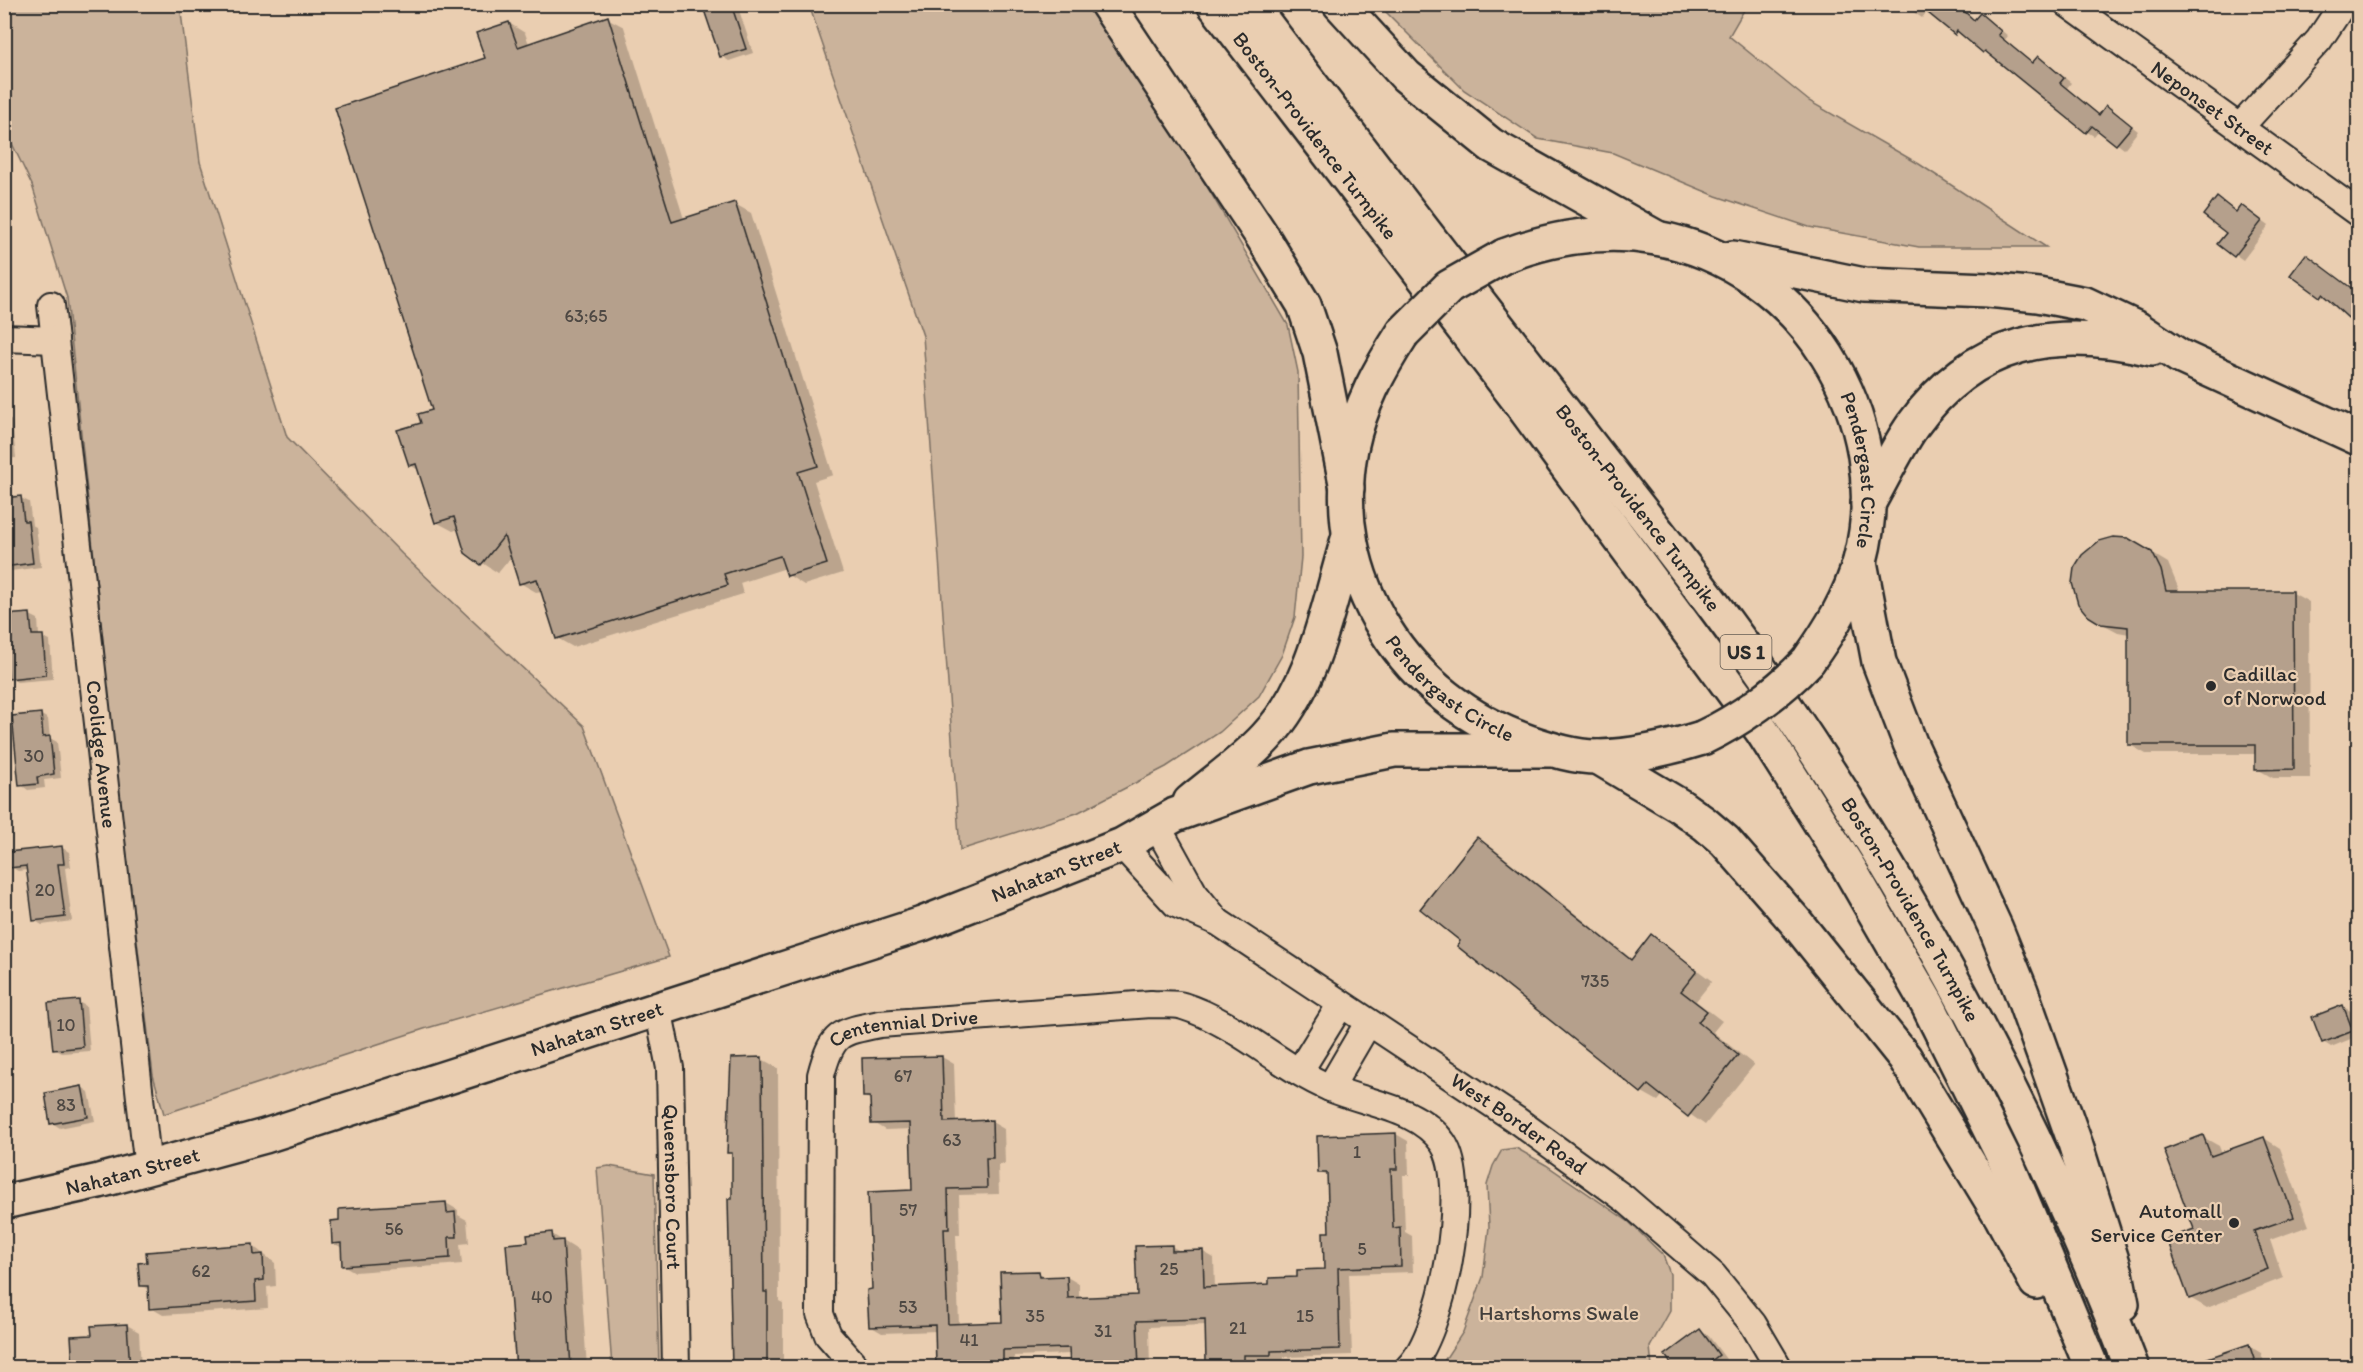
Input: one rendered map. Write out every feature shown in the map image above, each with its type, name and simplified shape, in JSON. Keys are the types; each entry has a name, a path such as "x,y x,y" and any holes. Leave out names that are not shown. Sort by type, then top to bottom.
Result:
{"main road":[{"path":"1107,4 1262,236 1304,305 1320,353 1347,488"},
{"name":"Boston-Providence Turnpike","path":"1214,4 1516,397 1762,731 1849,868 1928,1005 2008,1166 2092,1368"},
{"name":"Boston-Providence Turnpike","path":"1250,4 1686,569 1781,699 1838,788 1937,953 2006,1081 2048,1170 2133,1368"},
{"path":"1340,4 1406,76 1491,145 1657,238"},
{"name":"Pendergast Circle","path":"1609,234 1657,238 1703,251 1738,268 1782,300 1813,333 1832,360 1858,422 1866,461 1868,504 1860,562 1846,600 1829,632 1808,661 1790,680 1724,728 1702,738 1671,747 1598,758 1551,750 1498,732 1457,708 1405,660 1383,627 1361,581 1350,535 1347,488 1351,447 1363,404 1378,372 1403,333 1449,287 1504,256 1528,246 1570,237 1609,234"},
{"path":"1703,251 1864,285 1988,290 2038,295 2085,304 2138,328 2179,356 2358,438"},
{"path":"1868,504 1913,425 1970,367 2008,349 2054,338 2119,341 2179,356"},
{"name":"Nahatan Street","path":"1166,821 1267,737 1295,699 1312,662 1350,535"},
{"path":"1860,562 1883,672 1910,743 1996,929 2075,1143 2116,1273 2133,1368"},
{"name":"Nahatan Street","path":"4,1202 148,1169 265,1137 922,924 1122,845 1166,821 1309,767 1356,756 1434,749 1551,750"},
{"path":"1598,758 1680,806 1725,841 1857,997 1905,1058 2002,1218 2085,1368"}],"street":[{"name":"Neponset Street","path":"2068,4 2358,213"},
{"path":"2240,127 2319,40 2343,4"},
{"name":"Coolidge Avenue","path":"51,305 148,1169"},
{"path":"4,338 55,340"},
{"path":"1166,821 1194,893 1218,922"},
{"path":"1122,845 1176,904 1218,922"},
{"name":"West Border Road","path":"1218,922 1515,1119 1625,1199 1670,1235 1713,1275 1753,1324 1779,1368"},
{"name":"Centennial Drive","path":"857,1368 828,1335 820,1314 821,1075 828,1051 846,1030 880,1024 1151,1004 1182,1005 1209,1017 1299,1072 1330,1088 1374,1102 1418,1120 1432,1129 1444,1145 1454,1173 1454,1238 1435,1313 1419,1357 1408,1368"},
{"path":"1299,1072 1341,1004"},
{"name":"Queensboro Court","path":"658,1008 670,1068 676,1368"},
{"path":"1330,1088 1368,1023"}],"green space":[{"path":"5,4 180,5 200,162 287,437 402,554 584,726 669,957 424,1029 164,1114 153,1075 112,731 67,298 32,185 5,129"},
{"path":"809,5 1087,5 1191,159 1288,325 1298,372 1301,557 1295,617 1282,655 1259,696 1220,732 1166,767 1077,813 960,850 923,336"},
{"path":"1379,5 1747,5 1729,36 1809,101 1919,164 2046,247 1919,247 1809,227 1716,196 1613,153 1538,139 1464,90"},
{"name":"Hartshorns Swale","path":"1516,1148 1546,1165 1629,1222 1663,1255 1670,1274 1670,1311 1650,1347 1652,1367 1440,1367 1463,1332 1483,1277 1489,1227 1487,1185 1493,1166 1502,1150"},
{"path":"609,1166 654,1174 659,1367 612,1367 597,1168"}],"building":[{"path":"702,4 731,4 746,49 720,57"},
{"path":"1917,4 1956,4 1974,20 1980,13 2001,31 1998,35 2032,63 2038,56 2064,78 2060,83 2099,115 2106,105 2132,126 2116,145 2092,126 2086,133 1985,51 1983,53 1957,31 1955,35"},
{"path":"608,16 672,222 735,202 818,466 798,472 827,564 787,576 780,556 724,574 728,585 556,639 537,579 519,584 504,536 481,565 465,553 454,517 435,523 416,464 409,466 397,430 421,423 418,414 432,410 335,108 485,58 476,33 509,22 518,47"},
{"path":"2217,197 2236,212 2241,205 2262,221 2234,257 2217,244 2226,233 2203,215"},
{"path":"2306,254 2358,293 2358,327 2322,294 2320,297 2290,275"},
{"path":"21,496 24,521 28,521 33,563 4,567 4,498"},
{"name":"Cadillac of Norwood","path":"2113,537 2128,538 2152,552 2161,570 2166,591 2293,591 2294,769 2255,770 2255,745 2128,745 2128,627 2101,624 2088,616 2078,604 2072,583 2074,568 2082,555 2099,541"},
{"path":"30,613 32,635 43,635 46,675 8,679 4,615"},
{"path":"41,713 43,737 50,736 54,774 37,777 38,784 19,786 12,716"},
{"path":"1477,837 1631,960 1651,934 1697,971 1681,991 1707,1011 1698,1022 1738,1055 1688,1117 1648,1085 1641,1093 1457,946 1460,941 1420,909"},
{"path":"62,846 64,864 58,864 65,917 33,921 26,866 9,868 8,852"},
{"path":"79,1000 83,1047 53,1050 48,1003"},
{"path":"2343,1005 2353,1031 2322,1043 2312,1017"},
{"path":"942,1056 944,1122 992,1120 993,1158 986,1158 987,1188 948,1189 949,1229 944,1229 948,1324 1002,1322 1000,1272 1039,1271 1040,1277 1067,1276 1068,1298 1137,1295 1135,1246 1172,1245 1172,1251 1203,1250 1204,1287 1269,1284 1269,1278 1297,1277 1297,1270 1324,1269 1323,1232 1329,1232 1327,1173 1318,1173 1317,1136 1396,1133 1397,1169 1391,1169 1393,1228 1400,1227 1401,1266 1338,1268 1340,1349 1271,1351 1271,1355 1244,1355 1244,1361 1206,1362 1205,1319 1137,1321 1139,1368 1070,1368 1069,1348 1003,1350 1003,1368 936,1368 935,1325 869,1327 867,1290 872,1289 868,1192 912,1190 910,1123 871,1124 870,1097 863,1097 862,1058"},
{"path":"762,1057 767,1368 732,1368 728,1199 732,1199 732,1153 727,1153 731,1058"},
{"path":"82,1086 88,1117 50,1124 45,1093"},
{"name":"Automall Service Center","path":"2203,1135 2211,1156 2264,1137 2294,1217 2254,1231 2268,1269 2189,1299 2167,1239 2194,1229 2164,1150"},
{"path":"446,1202 447,1213 455,1212 457,1237 449,1237 450,1258 342,1266 341,1243 332,1244 331,1221 339,1220 339,1209"},
{"path":"552,1232 553,1241 563,1240 571,1368 516,1368 506,1244 528,1242 527,1235"},
{"path":"253,1244 254,1255 263,1254 264,1280 255,1281 256,1301 149,1309 148,1286 140,1286 138,1263 147,1262 146,1252"},
{"path":"127,1324 130,1368 73,1368 71,1336 92,1335 91,1326"},
{"path":"1700,1329 1719,1355 1702,1368 1674,1368 1665,1355"},
{"path":"2249,1344 2257,1368 2190,1368 2190,1364"}],"place":[{"name":"Cadillac of Norwood","path":"2211,686"},
{"name":"Automall Service Center","path":"2234,1223"}]}
